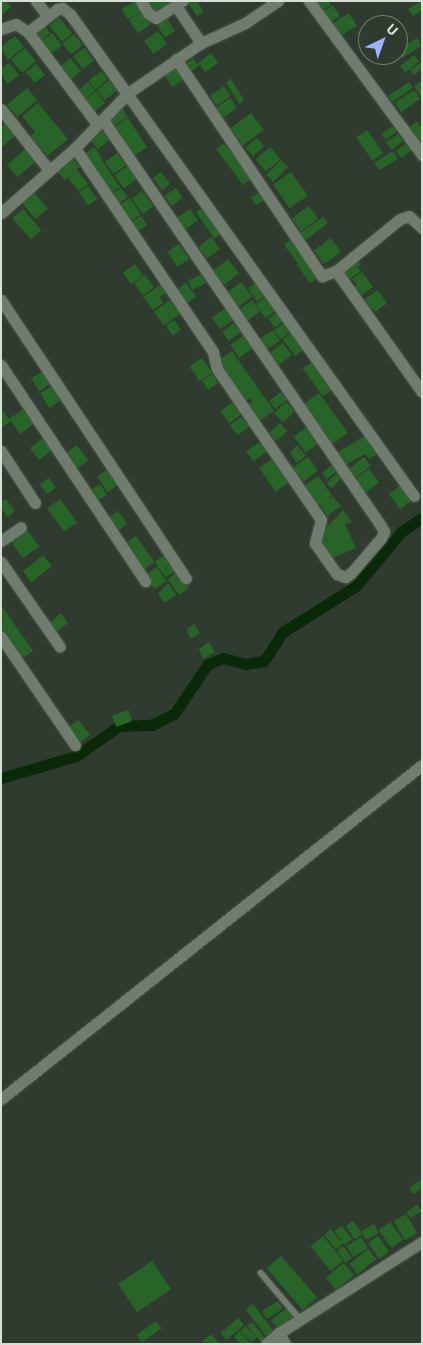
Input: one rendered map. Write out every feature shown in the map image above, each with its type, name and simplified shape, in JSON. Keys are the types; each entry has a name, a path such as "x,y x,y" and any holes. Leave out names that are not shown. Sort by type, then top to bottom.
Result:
{"street":[{"path":"36,1 47,16"},
{"path":"141,1 148,13 156,18 179,4 201,43"},
{"path":"1,214 75,148 128,92 201,43 246,23 278,1"},
{"path":"309,1 421,153"},
{"path":"28,32 47,16 62,8 70,14 128,92 414,496"},
{"path":"1,29 16,24 28,32 99,121 382,526 384,532 381,538 351,573 345,577 337,574 315,543 321,520 217,369 213,352 75,148"},
{"path":"176,59 319,272 328,276 336,271 400,219 409,216 422,228"},
{"path":"1,109 49,170"},
{"path":"336,271 422,392"},
{"path":"1,300 186,578"},
{"path":"1,365 145,581"},
{"path":"1,451 35,503"},
{"path":"1,541 21,527"},
{"path":"1,562 60,647"},
{"path":"1,637 75,745"},
{"path":"1,1098 422,765"},
{"path":"266,1344 300,1319 422,1242"},
{"path":"279,1333 285,1344"}],"lane":[{"path":"261,1273 300,1319"}],"building":[{"path":"1,1 6,1 11,7 1,16"},
{"path":"135,1 141,11 127,20 121,9"},
{"path":"144,1 170,1 171,3 152,14"},
{"path":"197,1 204,12 197,16 187,2"},
{"path":"329,1 331,5 321,11 315,3"},
{"path":"422,1 422,10 413,16 408,9"},
{"path":"333,5 340,16 330,22 323,11"},
{"path":"142,11 151,24 138,33 129,20"},
{"path":"349,13 357,26 341,36 333,23"},
{"path":"165,15 175,31 165,37 155,21"},
{"path":"59,17 72,33 62,42 49,25"},
{"path":"42,23 50,33 39,43 30,32"},
{"path":"158,31 167,44 153,54 144,41"},
{"path":"52,33 62,46 48,56 39,43"},
{"path":"74,34 83,45 71,54 62,43"},
{"path":"15,36 24,47 8,60 1,47"},
{"path":"417,38 422,46 408,54 408,44"},
{"path":"25,48 36,61 22,73 11,60"},
{"path":"84,48 94,61 83,69 73,57"},
{"path":"211,53 218,63 205,72 200,65 189,73 184,66 193,58 197,64"},
{"path":"414,55 419,61 405,73 400,67 408,65 408,60"},
{"path":"70,58 81,71 69,81 59,68"},
{"path":"422,62 422,69 413,75 410,70"},
{"path":"9,63 19,75 8,84 1,75 1,69"},
{"path":"36,64 45,75 35,83 26,72"},
{"path":"174,64 184,79 172,87 162,72"},
{"path":"101,71 108,80 95,90 88,81"},
{"path":"231,79 244,100 239,103 226,82"},
{"path":"109,80 117,90 105,100 97,90"},
{"path":"422,81 422,98 414,86"},
{"path":"88,82 95,90 83,101 76,92"},
{"path":"409,82 413,88 392,102 388,96"},
{"path":"224,86 231,96 217,106 210,96"},
{"path":"27,88 37,100 17,117 7,105"},
{"path":"414,90 420,99 401,112 395,103"},
{"path":"96,91 105,103 92,113 83,101"},
{"path":"230,98 237,108 223,118 216,108"},
{"path":"38,103 68,139 47,156 30,136 35,132 22,116"},
{"path":"121,106 128,117 112,127 105,116"},
{"path":"251,113 264,130 243,145 230,129"},
{"path":"128,118 147,147 134,156 115,127"},
{"path":"417,121 422,129 422,146 409,127"},
{"path":"7,122 17,134 1,148 1,127"},
{"path":"393,126 397,132 385,140 381,134"},
{"path":"100,127 110,139 98,150 88,137"},
{"path":"367,130 383,153 372,160 356,137"},
{"path":"398,134 403,141 392,150 386,142"},
{"path":"257,138 264,146 253,156 246,148"},
{"path":"408,141 414,148 402,158 396,151"},
{"path":"224,143 251,179 243,185 216,149"},
{"path":"94,147 102,158 91,167 83,155"},
{"path":"270,147 280,159 266,171 255,159"},
{"path":"27,148 37,160 17,177 7,165"},
{"path":"393,151 398,159 379,170 374,163"},
{"path":"117,153 126,165 114,174 105,162"},
{"path":"72,158 80,167 65,180 57,171"},
{"path":"101,159 120,187 110,194 91,166"},
{"path":"281,160 288,167 273,182 266,175"},
{"path":"127,166 137,179 124,188 114,176"},
{"path":"77,170 88,184 79,192 68,177"},
{"path":"161,172 170,184 162,190 153,178"},
{"path":"291,172 308,196 290,208 273,185"},
{"path":"88,186 97,199 88,205 79,192"},
{"path":"121,188 128,197 117,204 110,195"},
{"path":"176,188 183,198 171,206 165,196"},
{"path":"263,190 268,198 256,205 251,197"},
{"path":"33,191 48,209 36,219 21,201"},
{"path":"142,191 153,206 143,214 131,199"},
{"path":"130,198 141,215 131,221 120,205"},
{"path":"205,206 223,232 214,239 196,212"},
{"path":"309,206 318,219 301,231 292,218"},
{"path":"23,209 41,230 31,239 12,218"},
{"path":"190,209 198,221 185,230 177,218"},
{"path":"141,216 147,225 138,231 132,222"},
{"path":"323,217 328,223 306,240 300,233"},
{"path":"211,237 220,249 207,259 198,247"},
{"path":"293,238 307,257 298,264 284,244"},
{"path":"331,238 341,252 324,264 314,250"},
{"path":"179,244 189,259 177,267 167,252"},
{"path":"356,257 361,265 358,267 361,271 346,282 338,270"},
{"path":"306,258 319,277 310,283 297,264"},
{"path":"228,259 239,273 223,285 212,271"},
{"path":"135,264 143,275 131,284 123,273"},
{"path":"362,272 373,287 357,298 351,289 357,285 352,279"},
{"path":"201,274 206,283 193,290 188,281"},
{"path":"145,275 154,287 143,295 134,283"},
{"path":"241,282 252,296 239,307 228,292"},
{"path":"257,282 266,295 257,301 248,288"},
{"path":"186,283 196,297 185,304 175,291"},
{"path":"161,284 167,292 160,297 163,303 153,310 143,297"},
{"path":"378,290 387,303 375,312 373,309 369,312 361,302"},
{"path":"267,296 277,310 266,318 256,304"},
{"path":"170,300 180,314 164,326 154,312"},
{"path":"252,300 260,311 247,321 239,309"},
{"path":"226,308 234,320 220,329 212,318"},
{"path":"277,312 284,321 275,327 268,319"},
{"path":"174,320 181,330 173,336 166,326"},
{"path":"285,322 292,331 281,339 274,331"},
{"path":"234,323 241,332 229,341 222,332"},
{"path":"273,330 280,341 266,350 259,338"},
{"path":"294,331 307,348 295,356 283,339"},
{"path":"244,335 253,348 239,358 230,345"},
{"path":"283,343 292,355 278,366 269,354"},
{"path":"232,351 274,411 258,422 247,405 252,401 250,398 245,402 216,362"},
{"path":"202,358 212,373 200,381 190,366"},
{"path":"315,360 335,388 323,396 303,369"},
{"path":"43,371 51,384 39,391 31,378"},
{"path":"212,374 218,383 208,390 202,381"},
{"path":"52,386 61,400 50,408 40,394"},
{"path":"281,392 287,400 275,409 269,401"},
{"path":"319,393 348,433 332,444 303,405"},
{"path":"234,401 243,413 229,423 220,411"},
{"path":"286,402 295,412 283,422 274,413"},
{"path":"1,409 9,419 24,409 35,423 20,434 11,421 1,428"},
{"path":"241,417 251,426 237,435 230,425"},
{"path":"280,423 287,431 276,441 269,433"},
{"path":"308,426 320,442 306,453 294,437"},
{"path":"367,435 380,452 369,459 365,454 345,465 336,453"},
{"path":"46,436 55,448 39,460 30,448"},
{"path":"261,441 268,451 253,461 246,451"},
{"path":"77,445 88,460 77,469 66,453"},
{"path":"297,445 306,456 297,463 290,453"},
{"path":"308,457 318,471 301,483 291,469"},
{"path":"364,457 371,466 355,478 348,469"},
{"path":"273,458 290,482 276,492 259,468"},
{"path":"335,462 340,468 327,479 322,473"},
{"path":"109,468 120,483 108,492 97,477"},
{"path":"369,469 379,483 364,493 354,480"},
{"path":"338,472 343,477 332,488 327,483"},
{"path":"318,476 332,495 324,502 333,496 341,506 327,516 320,504 317,506 303,487"},
{"path":"49,478 56,488 47,494 40,484"},
{"path":"100,484 107,495 98,500 92,489"},
{"path":"401,485 412,500 400,509 389,494"},
{"path":"6,499 15,511 8,517 1,508 1,502"},
{"path":"60,499 77,522 64,532 47,508"},
{"path":"343,510 352,522 345,524 356,548 330,559 319,535"},
{"path":"118,511 127,524 117,531 108,518"},
{"path":"25,527 39,546 23,558 9,539"},
{"path":"136,536 154,562 143,570 125,544"},
{"path":"166,554 177,570 165,578 155,562"},
{"path":"43,555 52,566 32,582 23,571"},
{"path":"157,567 166,581 155,589 145,575"},
{"path":"177,572 189,588 179,595 167,579"},
{"path":"168,583 176,595 164,603 158,594"},
{"path":"1,605 33,651 21,659 1,630"},
{"path":"61,613 68,623 56,632 48,624"},
{"path":"194,624 200,633 190,639 187,629"},
{"path":"209,642 215,652 203,659 199,649"},
{"path":"128,710 132,721 116,727 112,716"},
{"path":"78,720 90,735 79,744 67,729"},
{"path":"422,1179 422,1188 413,1194 409,1188"},
{"path":"417,1205 422,1211 411,1218 406,1212"},
{"path":"406,1214 417,1233 405,1240 394,1221"},
{"path":"353,1221 362,1234 355,1239 346,1226"},
{"path":"390,1222 403,1240 392,1248 379,1230"},
{"path":"374,1224 379,1233 366,1240 361,1231"},
{"path":"342,1226 352,1239 344,1245 335,1231"},
{"path":"331,1229 343,1244 336,1249 324,1235"},
{"path":"323,1236 343,1261 331,1271 311,1246"},
{"path":"378,1236 389,1252 379,1258 368,1243"},
{"path":"361,1237 368,1248 353,1257 347,1246"},
{"path":"343,1246 352,1258 346,1263 337,1251"},
{"path":"368,1249 376,1259 358,1274 349,1264"},
{"path":"281,1256 317,1298 303,1310 267,1268"},
{"path":"152,1261 171,1289 137,1312 118,1284"},
{"path":"344,1263 354,1276 336,1290 326,1277"},
{"path":"278,1301 283,1309 267,1319 262,1311"},
{"path":"253,1304 273,1331 266,1337 246,1309"},
{"path":"287,1308 294,1317 278,1329 271,1320"},
{"path":"238,1318 244,1325 227,1340 221,1333"},
{"path":"156,1321 161,1328 142,1342 137,1335"},
{"path":"252,1322 265,1338 261,1342 247,1326"},
{"path":"245,1326 256,1337 251,1342 240,1331"},
{"path":"239,1331 251,1344 241,1344 234,1337"},
{"path":"211,1334 220,1344 202,1342"}],"waterway":[{"path":"1,778 76,756 119,726 152,725 174,714 208,664 223,658 245,664 264,661 283,632 356,586 402,531 422,518"}]}
